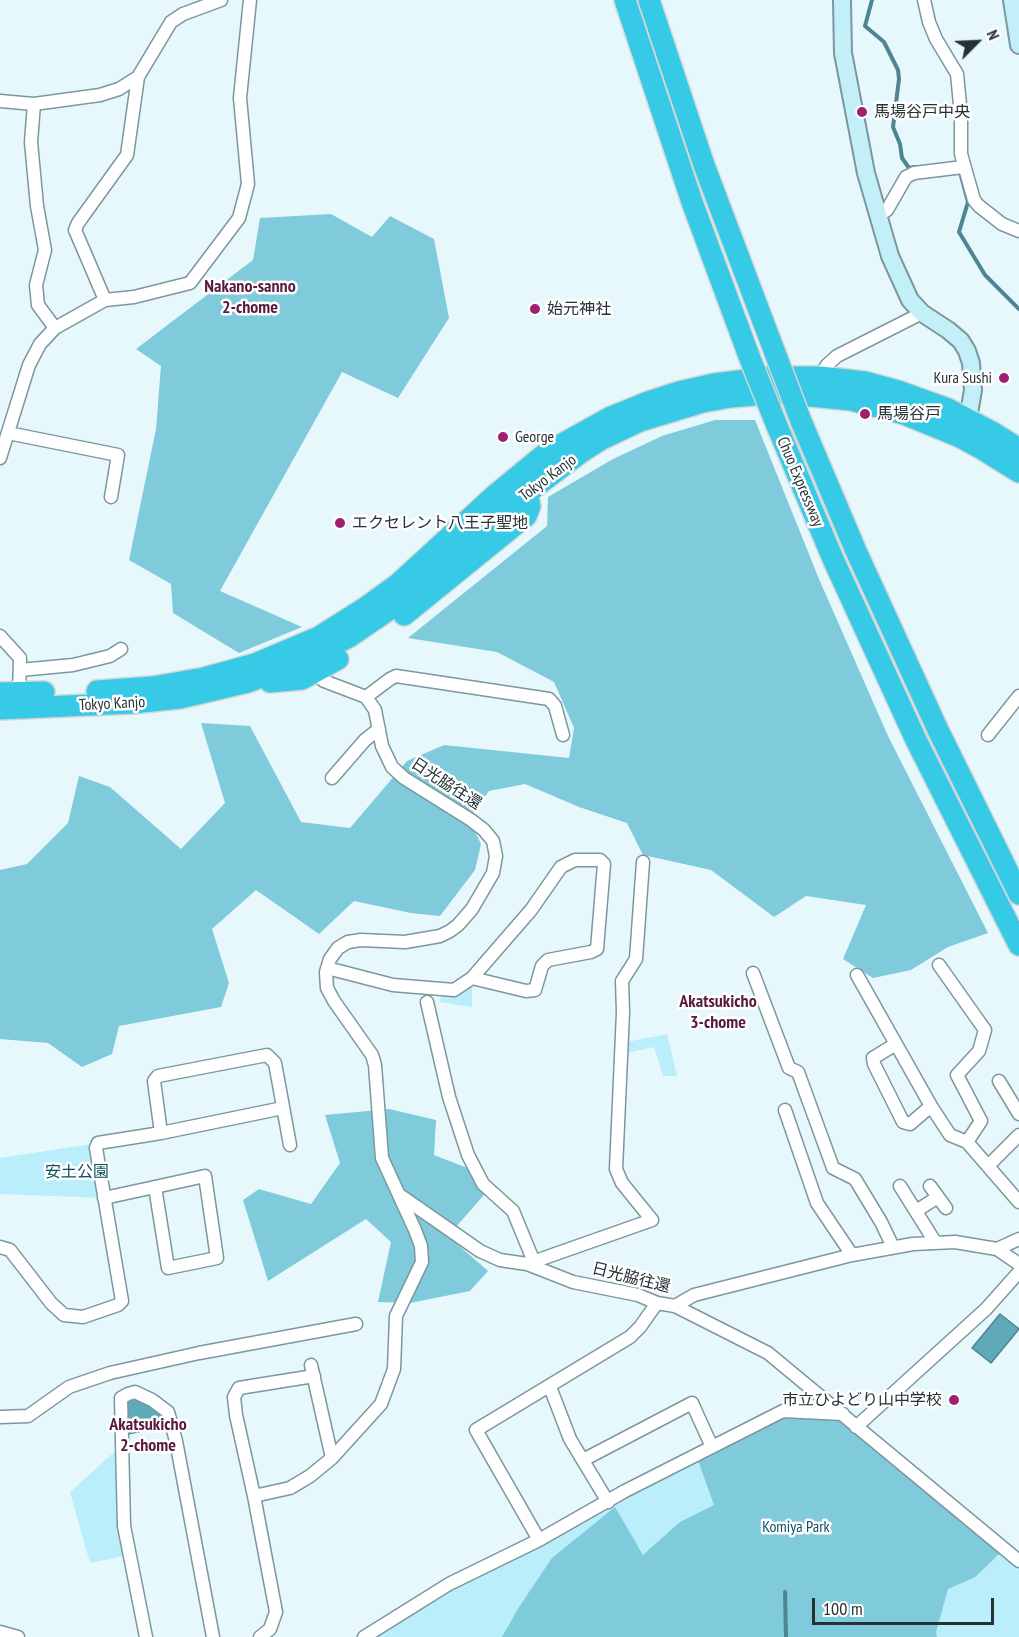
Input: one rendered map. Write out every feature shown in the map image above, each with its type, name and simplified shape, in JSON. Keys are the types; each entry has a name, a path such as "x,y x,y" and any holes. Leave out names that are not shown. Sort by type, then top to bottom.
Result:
{"highway":[{"name":"Chuo Expressway","path":"625,0 692,202 777,426 833,559 897,697 1019,945"},
{"name":"Chuo Expressway","path":"649,0 704,165 801,421 856,551 938,730 1019,894"},
{"name":"Tokyo Kanjo","path":"0,709 150,702 210,693 248,682 309,658 362,628 446,564 514,495 537,460 574,436 611,417 648,402 685,391 725,382 771,377 820,376 865,382 927,400 964,428 982,449 1019,472"},
{"name":"Tokyo Kanjo","path":"10,693 115,690 176,684 229,672 282,654 330,630 376,600 514,495 580,453 626,427 677,408 731,397 779,393 844,399 964,428 1019,449"},
{"path":"248,682 296,680 358,648 393,624 516,526 528,513 530,503 514,495"}],"street":[{"path":"105,300 75,230 127,155 138,77 171,22 183,14 221,0"},
{"path":"0,458 28,365 40,344 55,328 105,300 134,297 190,283 239,218 248,184 240,98 250,0"},
{"path":"842,0 843,53 858,138 878,216 890,256 912,303 961,341 967,351 971,363 973,390 964,428"},
{"path":"924,0 936,39 957,74 963,167 974,200 979,207 1002,224 1019,231"},
{"path":"1014,5 1019,45"},
{"path":"0,101 34,104 100,95 119,89 138,77"},
{"path":"34,104 31,142 37,206 45,250 36,285 38,305 55,328"},
{"path":"878,216 887,210 906,177 914,173 963,167"},
{"path":"820,376 837,356 922,313"},
{"path":"0,412 13,415"},
{"path":"8,433 118,455 111,497"},
{"path":"0,636 20,658 20,670 10,693"},
{"path":"20,670 74,665 110,656 121,649"},
{"path":"316,671 324,681 366,697 396,676 549,699 555,706 563,735"},
{"path":"988,735 1019,696"},
{"name":"日光脇往還","path":"327,968 338,948 348,942 361,940 405,942 440,936 458,926 472,909 493,873 496,856 493,841 484,830 404,778 387,761 375,710 366,697"},
{"path":"332,778 365,740 379,729"},
{"path":"254,1496 290,1488 310,1476 332,1458 381,1404 394,1369 392,1317 422,1262 421,1246 392,1189 382,1158 375,1065 372,1055 327,988 327,968 393,985 454,990 472,978 531,910 561,867 575,860 600,860 604,864 597,949 548,960 542,966 535,990 526,991 472,978"},
{"path":"427,1002 449,1097 468,1155 483,1184 513,1211 531,1263 652,1220 622,1183 616,1169 624,1012 622,981 636,959 643,862"},
{"path":"939,965 985,1030 979,1051 957,1075 981,1121 966,1142"},
{"path":"753,973 789,1068 798,1072 833,1168 855,1179 893,1247"},
{"path":"857,975 931,1106 950,1135 966,1142 1019,1202"},
{"path":"896,1044 873,1058 903,1122 910,1124 931,1106"},
{"path":"161,1133 154,1082 158,1076 267,1055 274,1063 290,1145"},
{"path":"999,1081 1019,1114"},
{"path":"0,1247 10,1250 51,1303 64,1315 83,1317 118,1305 122,1301 98,1166 96,1148 98,1143 161,1133 283,1108"},
{"path":"785,1110 817,1203 852,1255"},
{"path":"988,1166 1019,1135"},
{"path":"104,1198 204,1176 217,1258 168,1268 155,1187"},
{"path":"900,1186 935,1242"},
{"path":"930,1186 946,1208"},
{"name":"日光脇往還","path":"392,1189 480,1251 500,1260 531,1263 573,1282 675,1306 768,1353 856,1427"},
{"path":"916,1211 938,1197"},
{"path":"997,1250 1019,1239"},
{"path":"675,1306 694,1295 852,1255 893,1247 955,1242 997,1250 1019,1264"},
{"path":"1019,1272 986,1310 856,1427 1019,1561"},
{"path":"539,1540 476,1430 630,1337 657,1303"},
{"path":"0,1417 28,1416 69,1387 110,1373 199,1353 356,1324"},
{"path":"260,1637 270,1629 276,1612 236,1415 234,1397 239,1388 313,1371 332,1458"},
{"path":"550,1386 570,1439 608,1502"},
{"path":"146,1637 124,1526 121,1398 135,1392 152,1400 168,1412 176,1441 213,1637"},
{"path":"583,1460 692,1403 712,1447"},
{"path":"364,1637 449,1584 539,1540 783,1411 843,1414"},
{"path":"0,1632 18,1637"}],"green space":[{"path":"331,214 372,237 390,216 434,239 449,318 398,398 342,372 220,591 302,627 239,653 173,613 171,584 129,560 156,429 161,366 136,349 253,260 260,218"},
{"path":"715,420 755,420 819,579 888,736 988,933 948,947 911,970 873,978 843,959 866,905 806,896 774,917 711,870 643,855 627,823 579,807 525,784 489,791 469,819 481,844 475,870 440,916 411,913 354,901 319,934 256,890 212,929 229,983 221,1007 119,1026 112,1054 82,1067 48,1043 0,1039 0,870 27,864 68,823 79,776 110,787 181,849 225,803 201,723 250,726 301,822 350,828 407,761 444,745 569,758 574,728 554,682 497,652 408,638 547,526 548,497 613,459 662,436"},
{"path":"472,978 472,1007 439,1002 444,990"},
{"path":"667,1034 677,1076 663,1076 654,1047 622,1054 622,1043"},
{"path":"389,1109 436,1120 434,1155 470,1169 484,1195 448,1236 488,1271 470,1291 410,1303 378,1302 391,1242 366,1219 268,1281 243,1200 259,1189 311,1204 340,1163 325,1115"},
{"name":"安土公園","path":"98,1143 104,1198 0,1194 0,1158"},
{"name":"Komiya Park","path":"783,1411 837,1416 1001,1552 975,1577 948,1589 936,1632 937,1637 502,1637 552,1558 615,1507 643,1555 680,1522 714,1505 695,1452"},
{"path":"123,1444 129,1555 90,1563 70,1492"},
{"name":"Komiya Park","path":"695,1452 906,1475 1019,1567 1019,1637 364,1637"}],"shaded area":[{"path":"1000,1314 1019,1329 991,1363 972,1348"},
{"path":"128,1394 152,1400 171,1425 123,1435"}],"waterway":[{"path":"872,0 865,26 884,42 898,70 893,127 900,144 902,158 909,168 915,167"},
{"path":"960,172 968,202 959,232 985,275 1019,309"},
{"path":"785,1592 786,1637"}],"place":[{"name":"馬場谷戸中央","path":"862,112"},
{"name":"始元神社","path":"535,309"},
{"name":"Kura Sushi","path":"1004,378"},
{"name":"馬場谷戸","path":"865,414"},
{"name":"George","path":"503,437"},
{"name":"エクセレント八王子聖地","path":"340,523"},
{"name":"市立ひよどり山中学校","path":"954,1400"}],"district":[{"name":"Nakano-sanno 2-chome","path":"250,297"},
{"name":"Akatsukicho 3-chome","path":"718,1012"},
{"name":"Akatsukicho 2-chome","path":"148,1435"}]}
